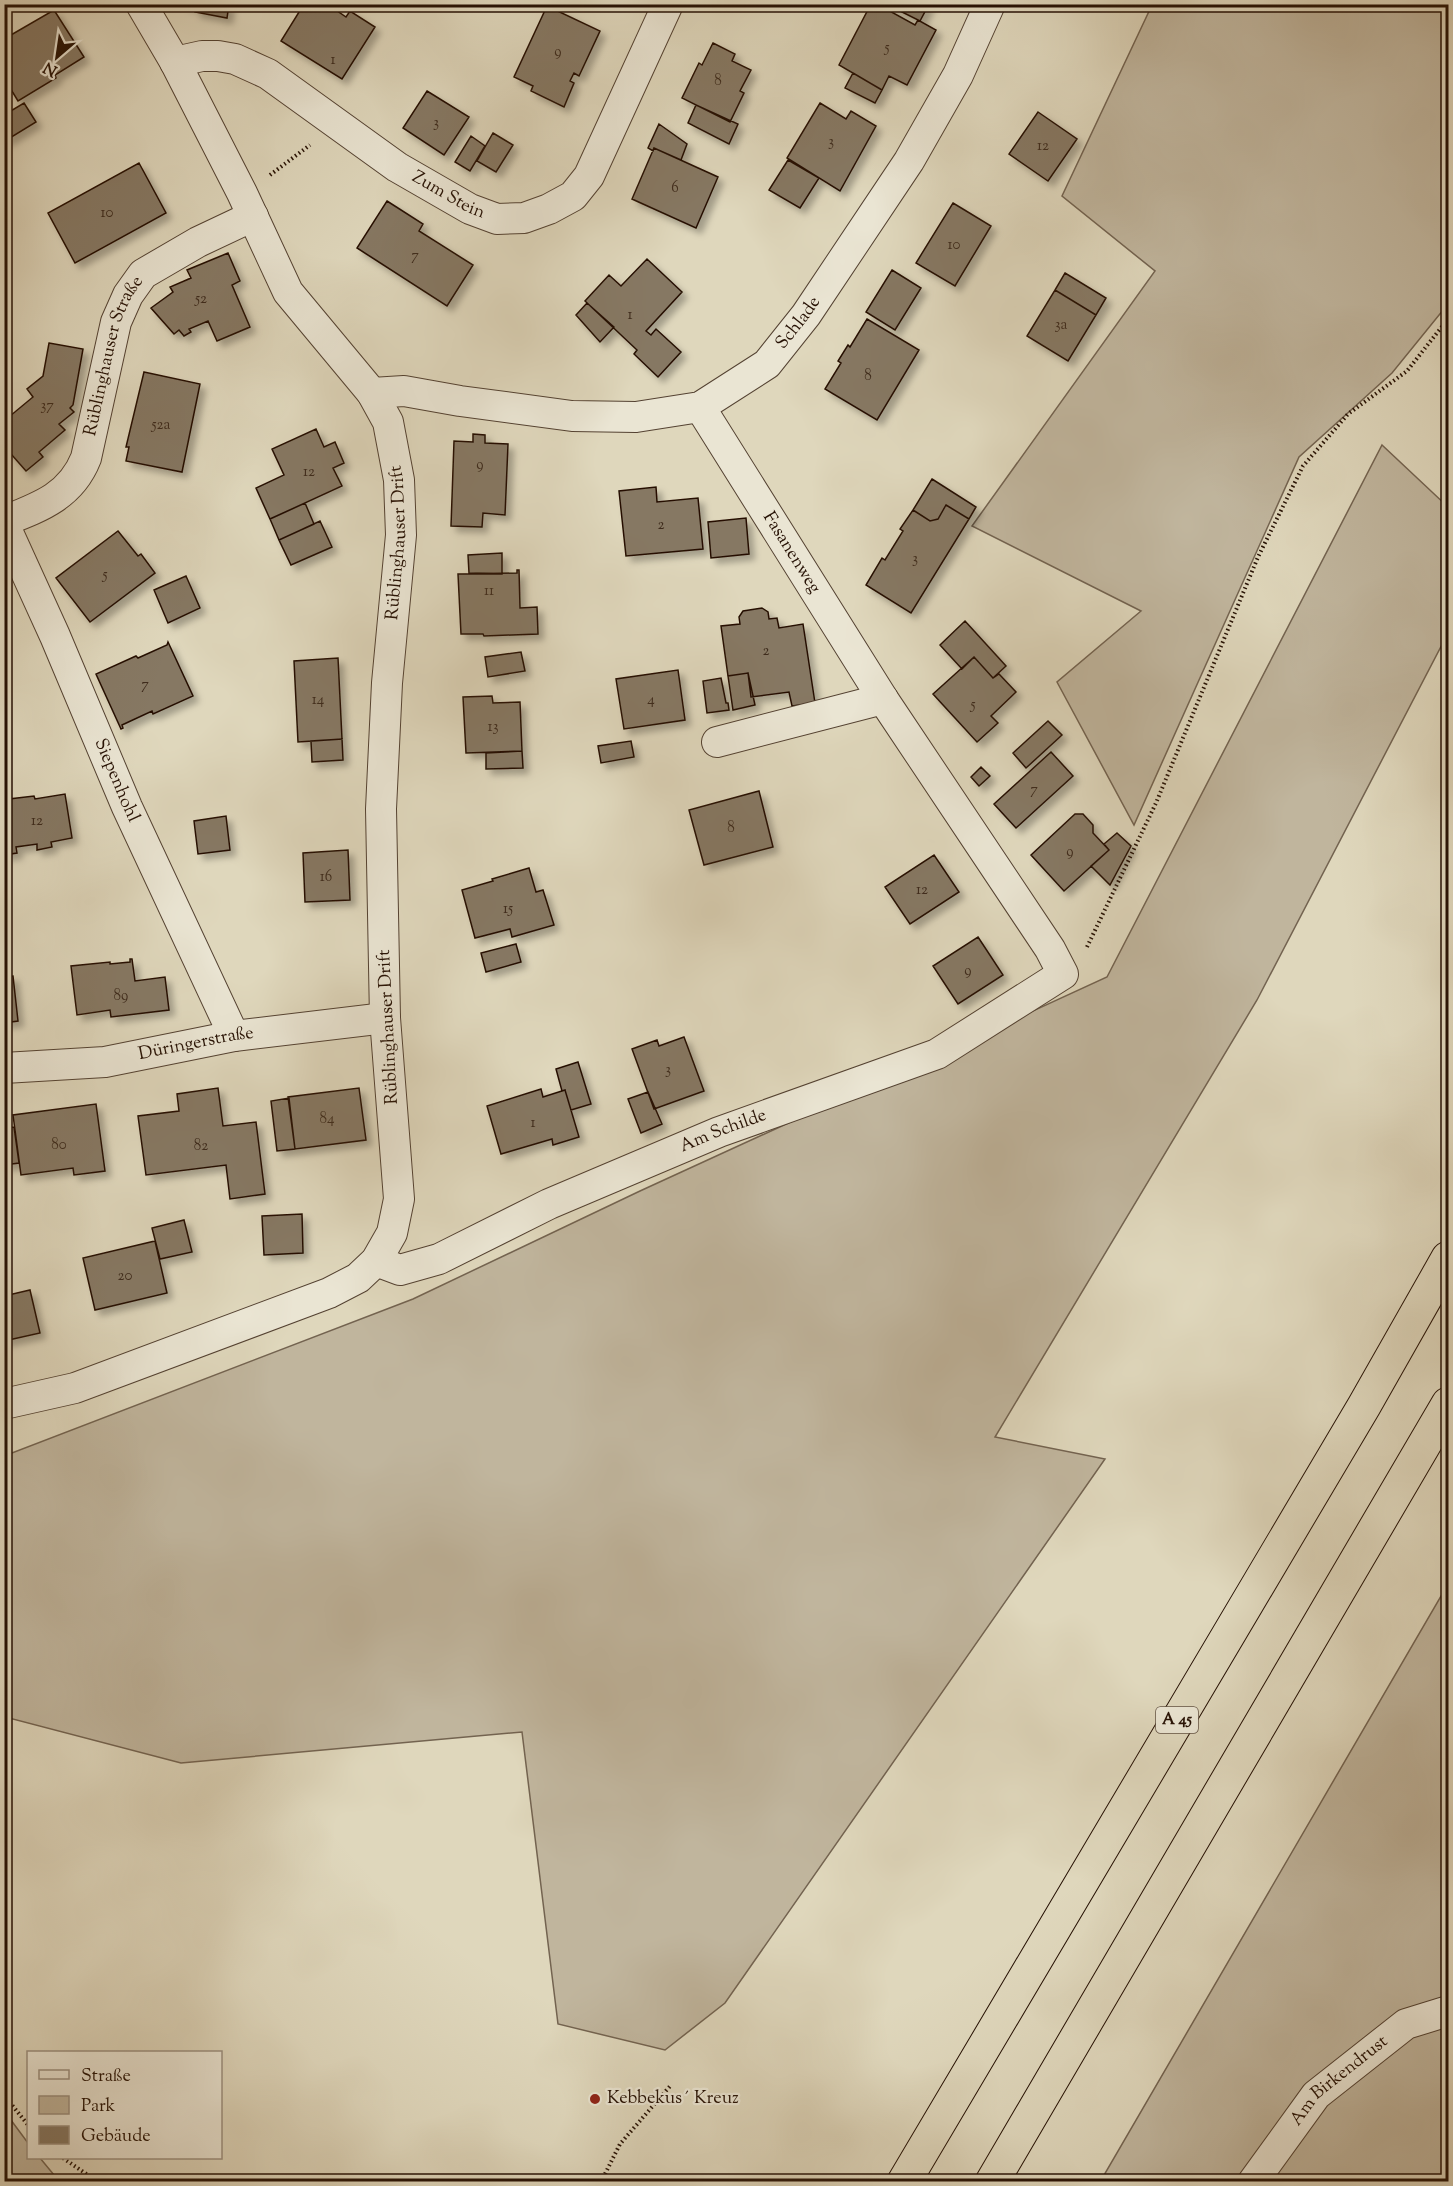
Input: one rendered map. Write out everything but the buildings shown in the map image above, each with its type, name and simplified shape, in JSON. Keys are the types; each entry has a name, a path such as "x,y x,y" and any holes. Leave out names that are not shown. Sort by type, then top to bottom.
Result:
{"highway":[{"name":"A 45","path":"904,2181 1364,1406 1449,1258"},
{"path":"992,2181 1449,1404"}],"street":[{"name":"Rüblinghauser Drift","path":"4,1404 75,1388 281,1312 329,1293 358,1278 376,1261 392,1233 399,1199 385,1018 381,809 387,683 401,535 399,480 388,422 372,393 288,292 253,216 175,62 141,4"},
{"name":"Zum Stein","path":"175,62 202,56 236,59 268,74 397,167 470,209 497,219 525,218 549,209 573,196 589,176 668,4"},
{"name":"Schlade","path":"372,393 404,391 572,416 636,417 700,407 767,364 806,315 909,161 958,75 990,4"},
{"name":"Rüblinghauser Straße","path":"4,522 38,508 68,488 80,474 86,458 116,322 128,295 143,274 198,242 253,216"},
{"name":"Fasanenweg","path":"700,407 883,699 1050,949 1063,974"},
{"name":"Siepenhohl","path":"4,522 127,807 234,1036"},
{"path":"717,742 883,699"},
{"name":"Am Schilde","path":"376,1261 400,1270 439,1259 549,1204 719,1132 937,1054 1063,974"},
{"name":"Düringerstraße","path":"4,1068 105,1062 234,1036 385,1018"},
{"name":"Am Birkendrust","path":"1253,2181 1316,2095 1406,2024 1449,2010"}],"path":[{"path":"263,181 316,140"},
{"path":"1063,974 1079,963 1156,803 1258,557 1303,466 1348,414 1407,371 1449,319"},
{"path":"601,2181 620,2144 671,2085"},
{"path":"4,2095 27,2124"},
{"path":"66,2159 98,2181"}],"green space":[{"path":"1152,5 1448,5 1448,304 1392,373 1299,457 1134,825 1057,682 1141,611 972,526 1155,271 1062,196"},
{"path":"1382,445 1448,507 1448,633 1257,1000 995,1437 1105,1459 725,2003 665,2050 558,2024 522,1732 181,1763 5,1717 4,1456 413,1299 640,1191 1107,977"},
{"path":"1448,1584 1448,2000 1406,2016 1243,2181 1100,2182"},
{"path":"1448,2023 1448,2181 1265,2182 1325,2099 1412,2031"},
{"path":"5,2112 27,2142 27,2159 41,2159 59,2181 5,2181"}],"place":[{"name":"Kebbekus´ Kreuz","path":"595,2099"}]}
